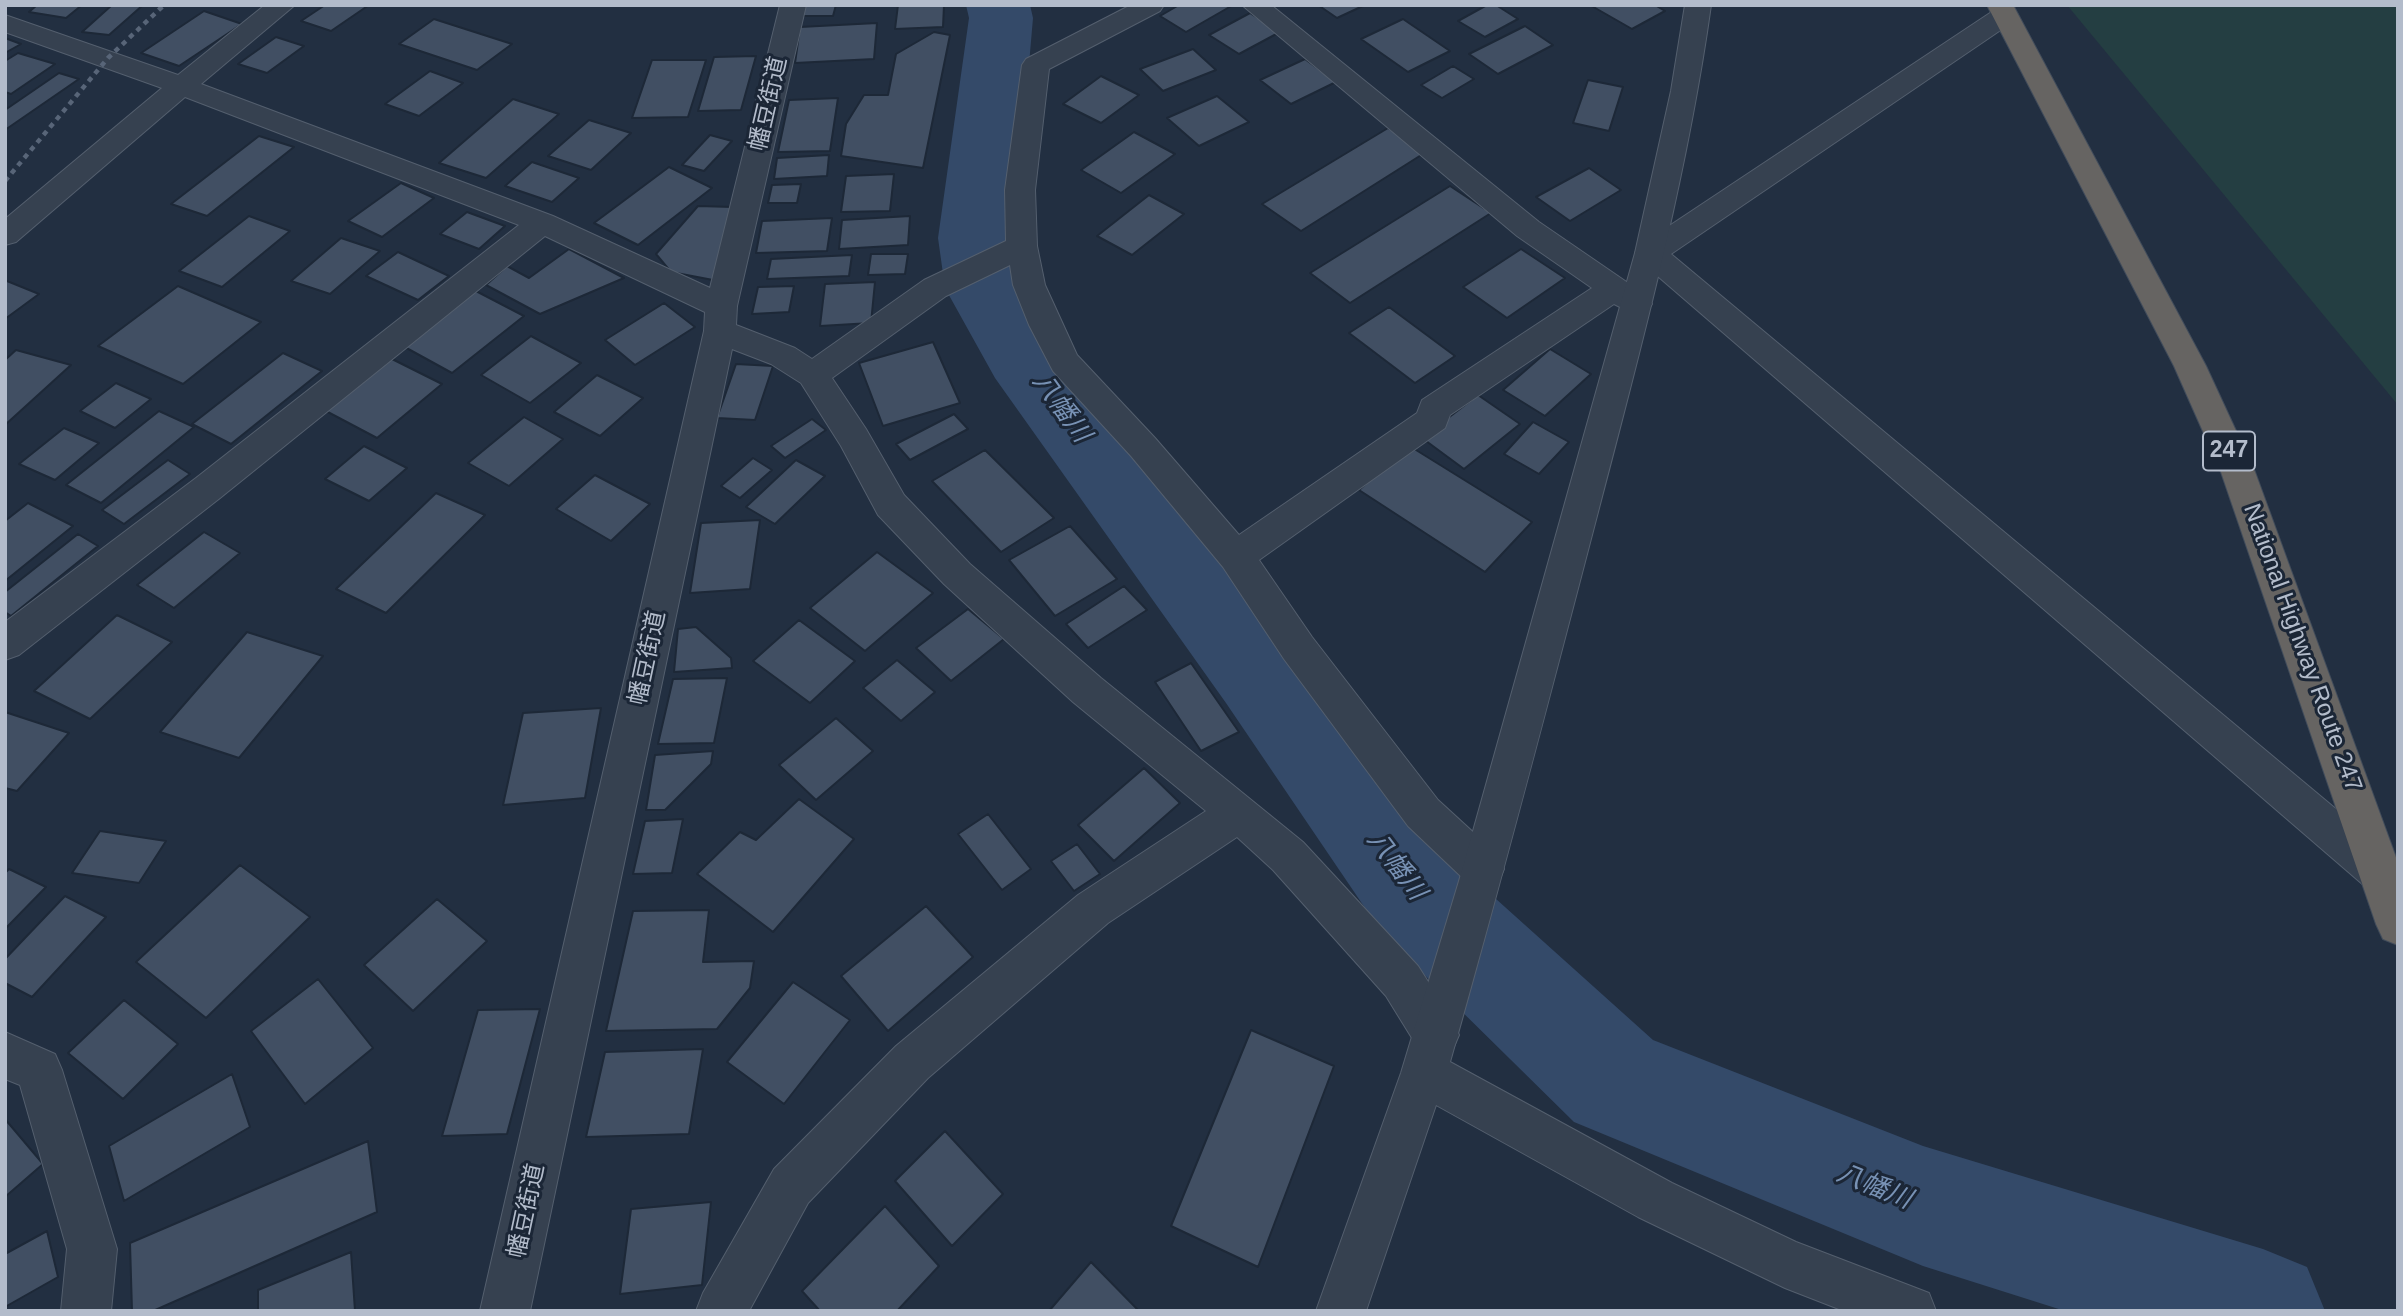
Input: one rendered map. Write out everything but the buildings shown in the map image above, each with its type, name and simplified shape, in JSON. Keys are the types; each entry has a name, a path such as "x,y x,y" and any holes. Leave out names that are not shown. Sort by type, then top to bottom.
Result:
{"highway":[{"name":"National Highway Route 247","path":"2002,10 2190,366 2238,472 2398,924"}],"street":[{"path":"5,235 181,86 282,5"},
{"name":"幡豆街道","path":"505,1311 720,318 793,5"},
{"path":"1151,5 1036,65 1020,190 1021,246 1029,285 1045,325 1065,363 1143,447 1236,557 1298,648 1423,813 1482,875"},
{"path":"1255,5 1528,229 1624,297"},
{"path":"1341,1311 1434,1040 1482,875 1624,297 1650,253 1685,91 1698,5"},
{"path":"1650,253 2002,10"},
{"path":"5,23 181,86 542,223 720,318 813,375 854,438 891,506 947,564 1087,690 1288,856 1402,981 1434,1040 1655,1200 1785,1263 1911,1311"},
{"path":"5,644 208,488 542,223"},
{"path":"813,375 935,288 1021,246"},
{"path":"1650,253 2382,874"},
{"path":"1236,557 1433,419 1434,409 1624,297"},
{"path":"720,1311 791,1186 912,1062 1093,909 1239,813"},
{"path":"5,1055 39,1070 92,1249 86,1311"}],"green space":[{"path":"2067,5 2398,5 2398,405"}],"waterway":[{"name":"八幡川","path":"998,5 1001,18 976,238 984,288 1024,358 1260,675 1419,898 1614,1082 1923,1206 2263,1311"}],"railway":[{"path":"5,181 108,58 164,5"}]}
